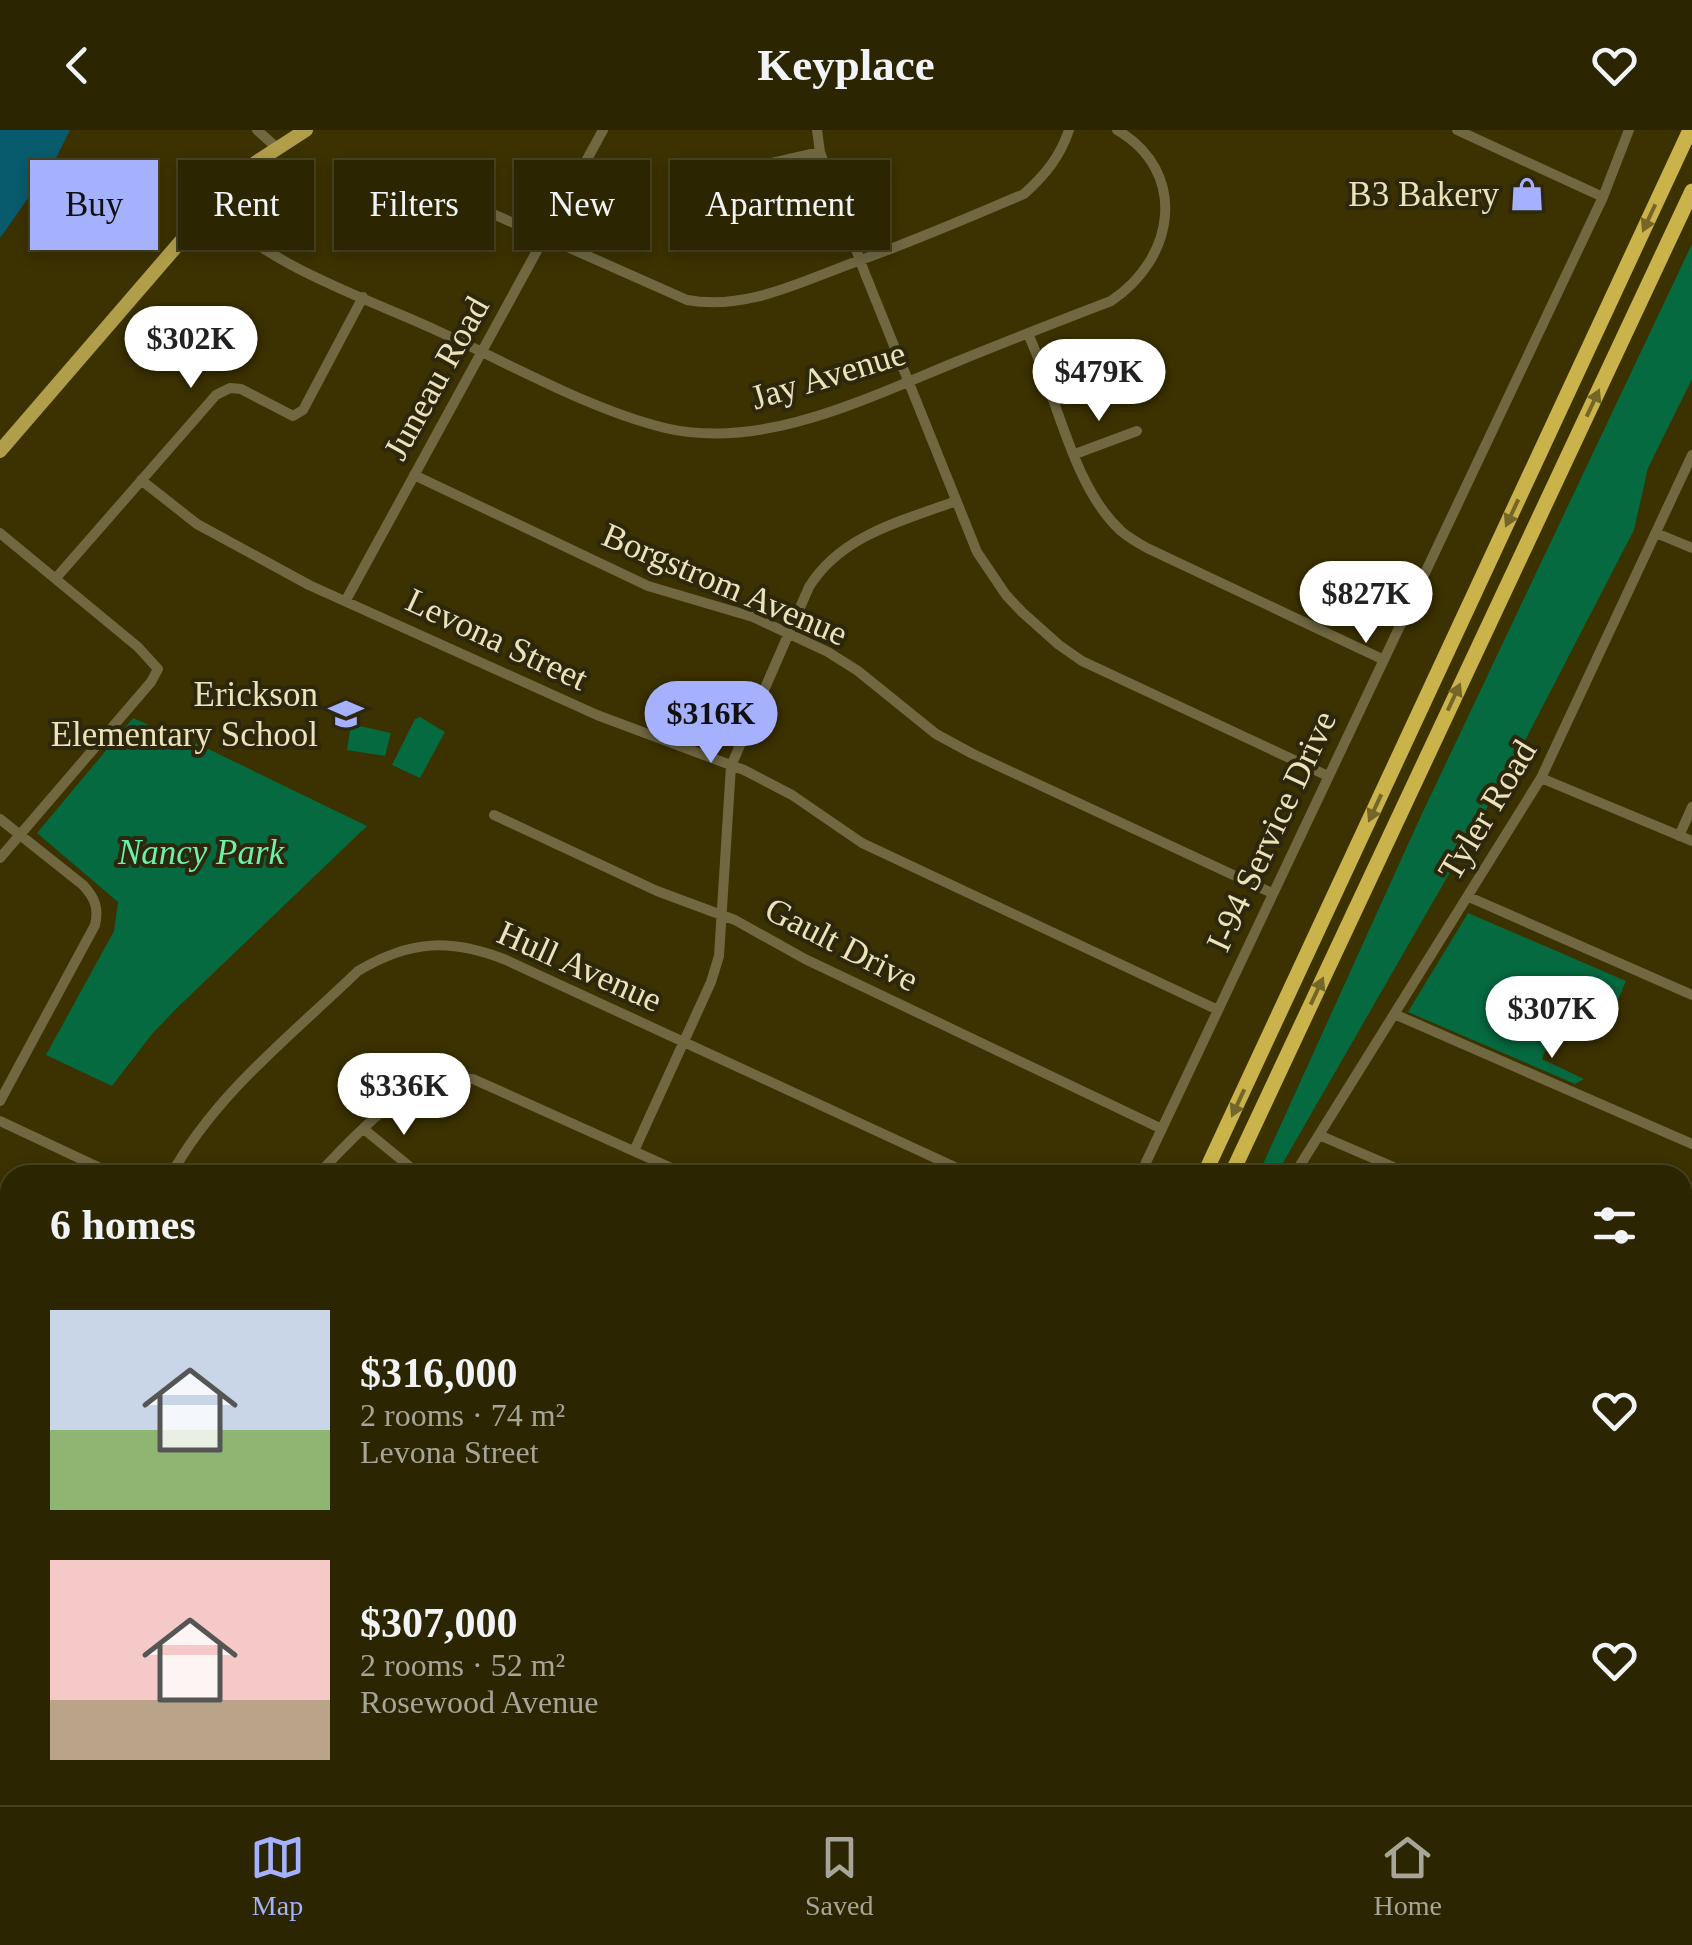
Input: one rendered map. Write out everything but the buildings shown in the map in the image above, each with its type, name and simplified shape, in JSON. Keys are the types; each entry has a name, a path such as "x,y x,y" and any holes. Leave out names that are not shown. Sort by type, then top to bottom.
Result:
{"highway":[{"path":"1209,1165 1690,130"},
{"path":"1237,1165 1692,190"}],"main road":[{"path":"260,160 306,130"},
{"path":"0,451 178,245"}],"street":[{"path":"256,130 276,148"},
{"name":"Juneau Road","path":"587,160 603,130"},
{"path":"817,130 820,152 908,382 977,552 999,585 1059,645 1107,674 1328,776"},
{"path":"572,250 687,300 709,304 739,302 860,260 1024,194 1062,150 1069,130"},
{"name":"Jay Avenue","path":"267,250 600,406 664,428 702,434 774,427 908,382 1110,301 1133,286 1151,263 1162,238 1164,190 1153,165 1130,138 1117,130"},
{"path":"1457,130 1603,196"},
{"name":"I-94 Service Drive","path":"1145,1165 1603,196 1629,130"},
{"path":"783,160 820,152"},
{"name":"Juneau Road","path":"346,600 537,250"},
{"path":"56,578 199,411 230,388 241,389 293,416 303,410 363,297"},
{"path":"1028,334 1097,501 1121,530 1147,548 1382,659"},
{"path":"1076,454 1137,431"},
{"name":"Tyler Road","path":"1300,1165 1541,778 1692,454"},
{"name":"Borgstrom Avenue","path":"414,475 648,586 788,632 858,671 936,734 1272,894"},
{"name":"Levona Street","path":"141,480 197,524 279,570 596,716 732,766 792,796 862,843 1218,1010"},
{"path":"634,1150 711,982 719,956 732,766 809,586 838,552 860,538 956,502"},
{"path":"1656,532 1692,548"},
{"path":"0,533 138,647 158,670 152,682 0,858"},
{"path":"1541,778 1692,841"},
{"path":"1679,836 1692,806"},
{"name":"Gault Drive","path":"494,815 657,891 722,915 1162,1129"},
{"path":"0,819 83,886 98,912 95,925 0,1101"},
{"path":"1469,896 1692,994"},
{"name":"Hull Avenue","path":"178,1165 234,1089 358,971 383,956 440,944 477,948 950,1165"},
{"path":"1394,1014 1692,1144"},
{"path":"328,1165 419,1084 446,1078 473,1079 665,1165"},
{"path":"0,1121 94,1165"},
{"path":"365,1130 408,1165"},
{"path":"1319,1134 1389,1165"}],"green space":[{"path":"1692,244 1692,379 1648,468 1634,530 1518,754 1282,1165 1263,1165 1420,818"},
{"path":"420,717 445,732 420,778 392,765 415,719"},
{"name":"Nancy Park","path":"133,718 196,743 367,826 177,1008 112,1086 46,1055 114,931 118,902 37,833"},
{"path":"351,724 391,733 385,756 347,750"},
{"path":"1468,913 1626,981 1607,1026 1561,1007 1542,1059 1584,1079 1575,1084 1408,1012"}],"water":[{"path":"0,130 70,130 55,160 30,160 30,195 0,238"}],"place":[{"name":"B3 Bakery","path":"1527,194"},
{"name":"Erickson Elementary School","path":"346,714"}]}
